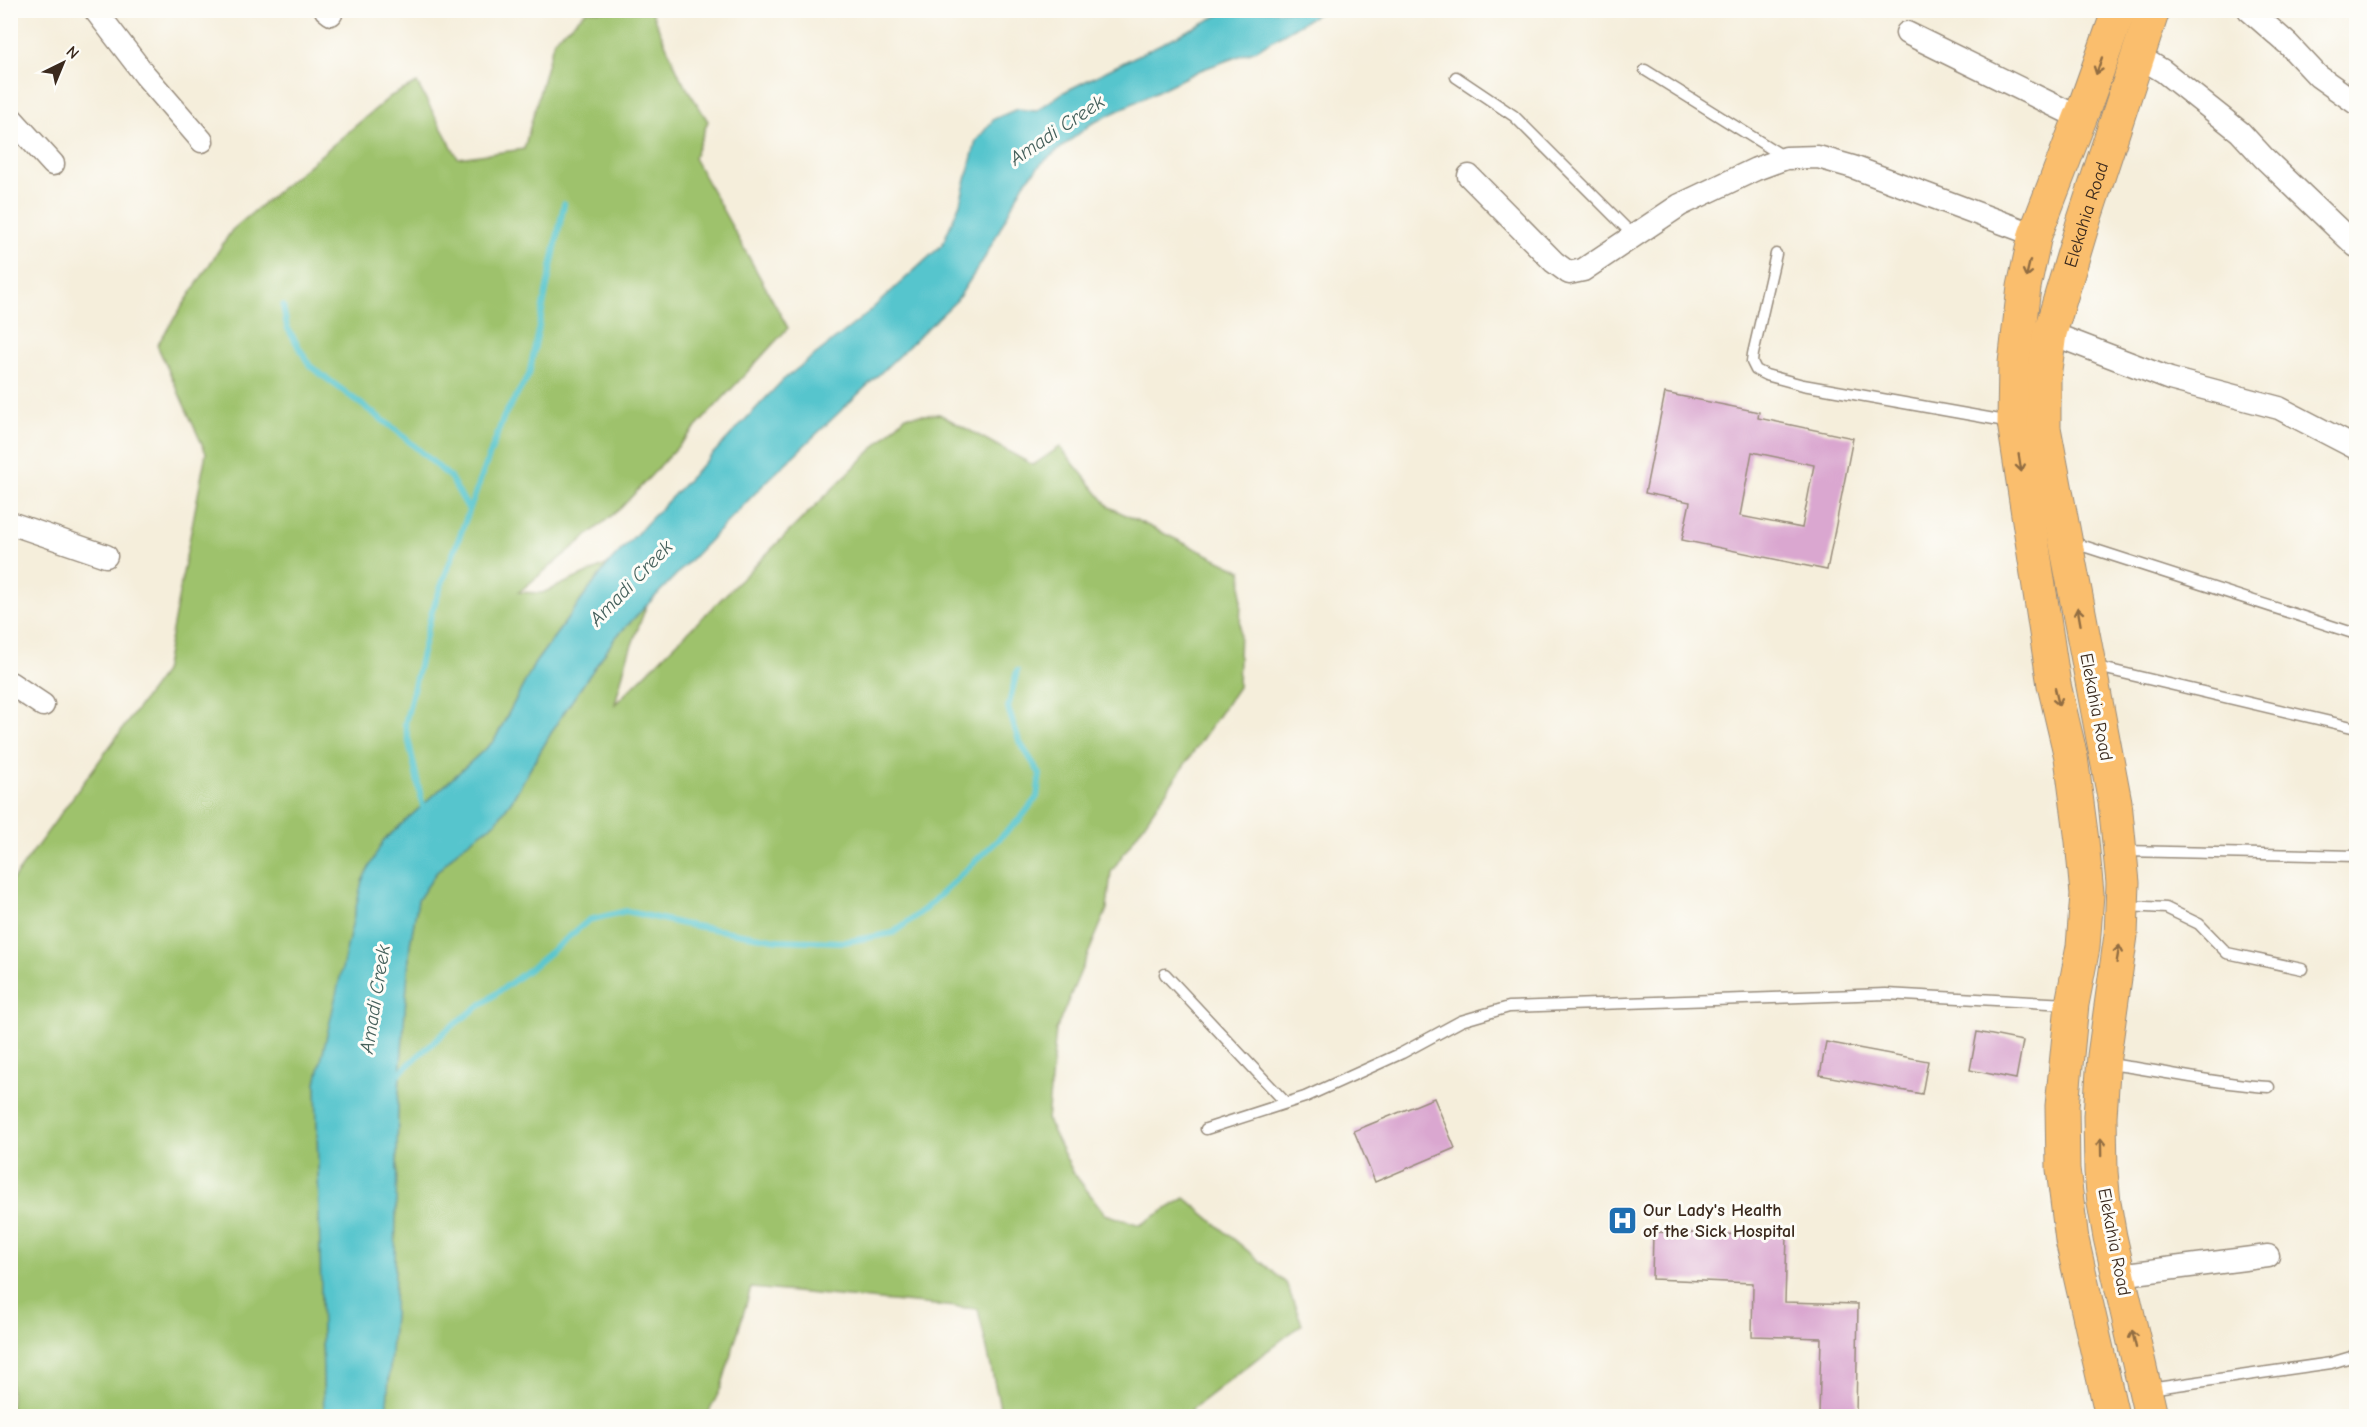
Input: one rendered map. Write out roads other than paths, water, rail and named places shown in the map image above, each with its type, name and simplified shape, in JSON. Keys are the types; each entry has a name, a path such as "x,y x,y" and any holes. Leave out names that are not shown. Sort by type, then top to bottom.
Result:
{"main road":[{"name":"Elekahia Road","path":"2112,1416 2072,1240 2063,1169 2062,1106 2072,1004 2083,947 2086,894 2082,840 2071,757 2054,685 2014,422 2016,352 2024,287 2035,235 2118,10"},
{"name":"Elekahia Road","path":"2148,1403 2104,1203 2101,1172 2100,1116 2103,1064 2121,934 2121,851 2115,802 2044,428 2044,377 2050,333 2152,10"}],"street":[{"path":"95,10 145,75 202,141"},
{"path":"2249,10 2288,44 2318,76 2356,103"},
{"path":"1907,33 2080,118"},
{"path":"2138,56 2163,71 2240,132 2356,246"},
{"path":"10,117 53,164"},
{"path":"1469,176 1554,262 1569,273 1582,270 1680,204 1756,169 1786,158 1827,159 2035,235"},
{"path":"2050,333 2170,379 2279,408 2356,448"},
{"path":"10,523 106,556"},
{"path":"10,683 44,705"},
{"path":"2119,1275 2268,1256"}],"lane":[{"path":"1645,70 1786,158"},
{"path":"1456,77 1514,116 1634,236"},
{"path":"1776,254 1753,354 1752,362 1756,370 1803,385 2014,422"},
{"path":"2066,540 2356,634"},
{"path":"2087,664 2356,728"},
{"path":"2121,851 2356,856"},
{"path":"2122,906 2166,908 2199,924 2228,953 2302,969"},
{"path":"1165,974 1286,1104"},
{"path":"1206,1129 1286,1104 1326,1088 1402,1053 1461,1021 1509,1007 1886,994 2072,1004"},
{"path":"2103,1064 2145,1068 2240,1086 2269,1087"},
{"path":"2148,1403 2331,1363 2351,1357 2356,1353"}],"water":[{"name":"Amadi Creek","path":"1229,10 1322,11 1256,50 1198,71 1091,124 1042,163 1024,183 985,257 957,300 765,483 615,638 558,721 512,800 496,822 461,847 436,873 418,900 410,944 398,1103 394,1314 386,1416 324,1416 316,1083 362,881 383,841 494,741 535,663 608,564 783,380 863,317 942,245 960,203 976,141 994,119 1017,109 1036,111 1064,92"}],"waterway":[{"path":"424,811 405,724 432,611 504,416 529,375 564,204"},
{"path":"283,306 287,327 310,366 396,430 450,477 469,510"},
{"path":"395,1077 448,1029 535,965 589,920 626,911 683,924 778,940 845,942 893,933 925,909 1021,818 1037,797 1040,774 1019,741 1008,708 1017,671"}],"place":[{"name":"Our Lady's Health of the Sick Hospital","path":"1622,1220"}]}
